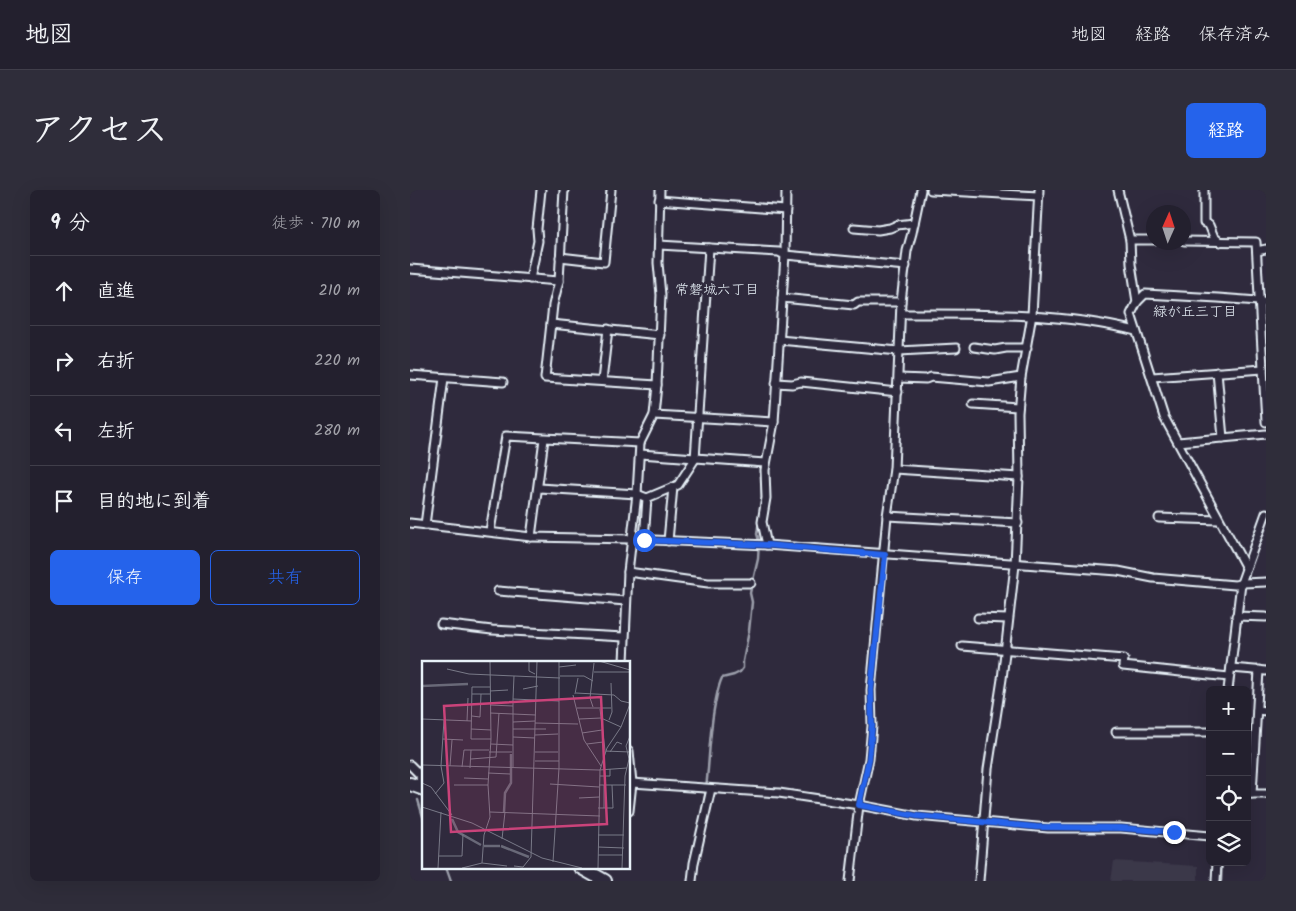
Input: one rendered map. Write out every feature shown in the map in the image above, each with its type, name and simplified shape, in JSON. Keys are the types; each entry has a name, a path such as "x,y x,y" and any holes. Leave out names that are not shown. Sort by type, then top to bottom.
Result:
{"highway":[{"path":"582,868 600,877"}],"street":[{"path":"530,279 538,241 537,229 541,190"},
{"path":"564,190 559,281 553,305 545,378 657,385"},
{"path":"560,257 604,262 611,190"},
{"path":"624,661 630,539 637,494 640,443 654,415 657,385 661,295 658,263 660,190"},
{"path":"767,545 762,522 766,498 765,463 774,422 785,255 786,190"},
{"path":"850,881 859,805 869,759 872,726 871,690 885,555 887,516 894,469 902,314 901,302 907,252 920,190"},
{"path":"931,190 1039,193 1032,315 1021,377 1018,407 1019,477 1015,565 1004,648 1002,679 988,769 979,881"},
{"path":"1118,190 1130,240 1131,264 1137,302"},
{"path":"1204,190 1204,223 1209,224 1214,237 1220,242"},
{"path":"659,200 786,210"},
{"path":"854,228 878,230 890,228 897,224 914,223"},
{"path":"1130,240 1146,240"},
{"path":"1191,241 1256,242 1262,302 1266,422"},
{"path":"659,245 780,252 785,255 906,266"},
{"path":"539,488 637,494 647,498 678,485 695,459 709,248"},
{"path":"1257,251 1266,249"},
{"path":"410,268 559,281"},
{"path":"1246,566 1164,417 1131,314 1137,302 1145,294 1262,302"},
{"path":"782,298 854,305 858,302 901,302"},
{"path":"902,314 1032,315 1107,324 1136,331"},
{"path":"551,324 660,335"},
{"path":"602,381 608,329"},
{"path":"779,340 899,351 956,348"},
{"path":"974,347 995,350 1027,348"},
{"path":"1152,377 1263,369"},
{"path":"1217,372 1223,438"},
{"path":"410,375 503,382"},
{"path":"898,378 926,379 931,377 989,382 1021,377"},
{"path":"425,525 444,378"},
{"path":"776,383 792,384 801,382 898,392"},
{"path":"973,404 1018,407"},
{"path":"654,415 774,422"},
{"path":"1178,442 1266,434"},
{"path":"490,531 506,436 640,443"},
{"path":"531,537 544,439"},
{"path":"640,454 765,463"},
{"path":"894,469 1019,477"},
{"path":"668,541 673,487"},
{"path":"644,540 647,498"},
{"path":"1228,686 1241,583 1266,512"},
{"path":"887,516 1018,523"},
{"path":"1159,518 1220,520"},
{"path":"410,524 490,531 531,537 767,545 1015,565 1118,571 1153,578 1235,586 1241,583 1266,582"},
{"path":"628,572 708,583 751,583"},
{"path":"498,591 626,601"},
{"path":"1236,616 1266,618"},
{"path":"978,618 1008,619"},
{"path":"441,624 492,630 624,637"},
{"path":"962,646 1124,659 1123,666 1229,677"},
{"path":"1231,668 1263,670 1251,776"},
{"path":"1257,710 1266,711"},
{"path":"1116,732 1206,732"},
{"path":"630,762 632,783 630,802"},
{"path":"410,765 420,775 418,787"},
{"path":"632,783 779,793 917,816 1048,828 1121,828 1206,836"},
{"path":"692,881 694,863 711,789"},
{"path":"1251,794 1266,794"},
{"path":"1217,866 1218,881"}],"shaded area":[{"path":"1114,861 1198,866 1198,880 1212,881 1111,881"}],"waterway":[{"path":"762,478 762,502"},
{"path":"703,808 713,717 719,687 722,678 734,675 743,668 752,602 750,593 758,559 759,541 757,534 759,520"},
{"path":"1252,563 1266,527"},
{"path":"1232,686 1245,585"},
{"path":"418,800 422,813"},
{"path":"688,881 691,862"},
{"path":"1221,881 1222,866"},
{"path":"446,868 451,881"}],"district":[{"name":"常磐城六丁目","path":"717,290"},
{"name":"緑が丘三丁目","path":"1195,312"}],"route":[{"path":"644,540 767,545 885,555 871,690 872,726 869,759 859,805 917,816 1036,827 1121,828 1174,832"}]}
